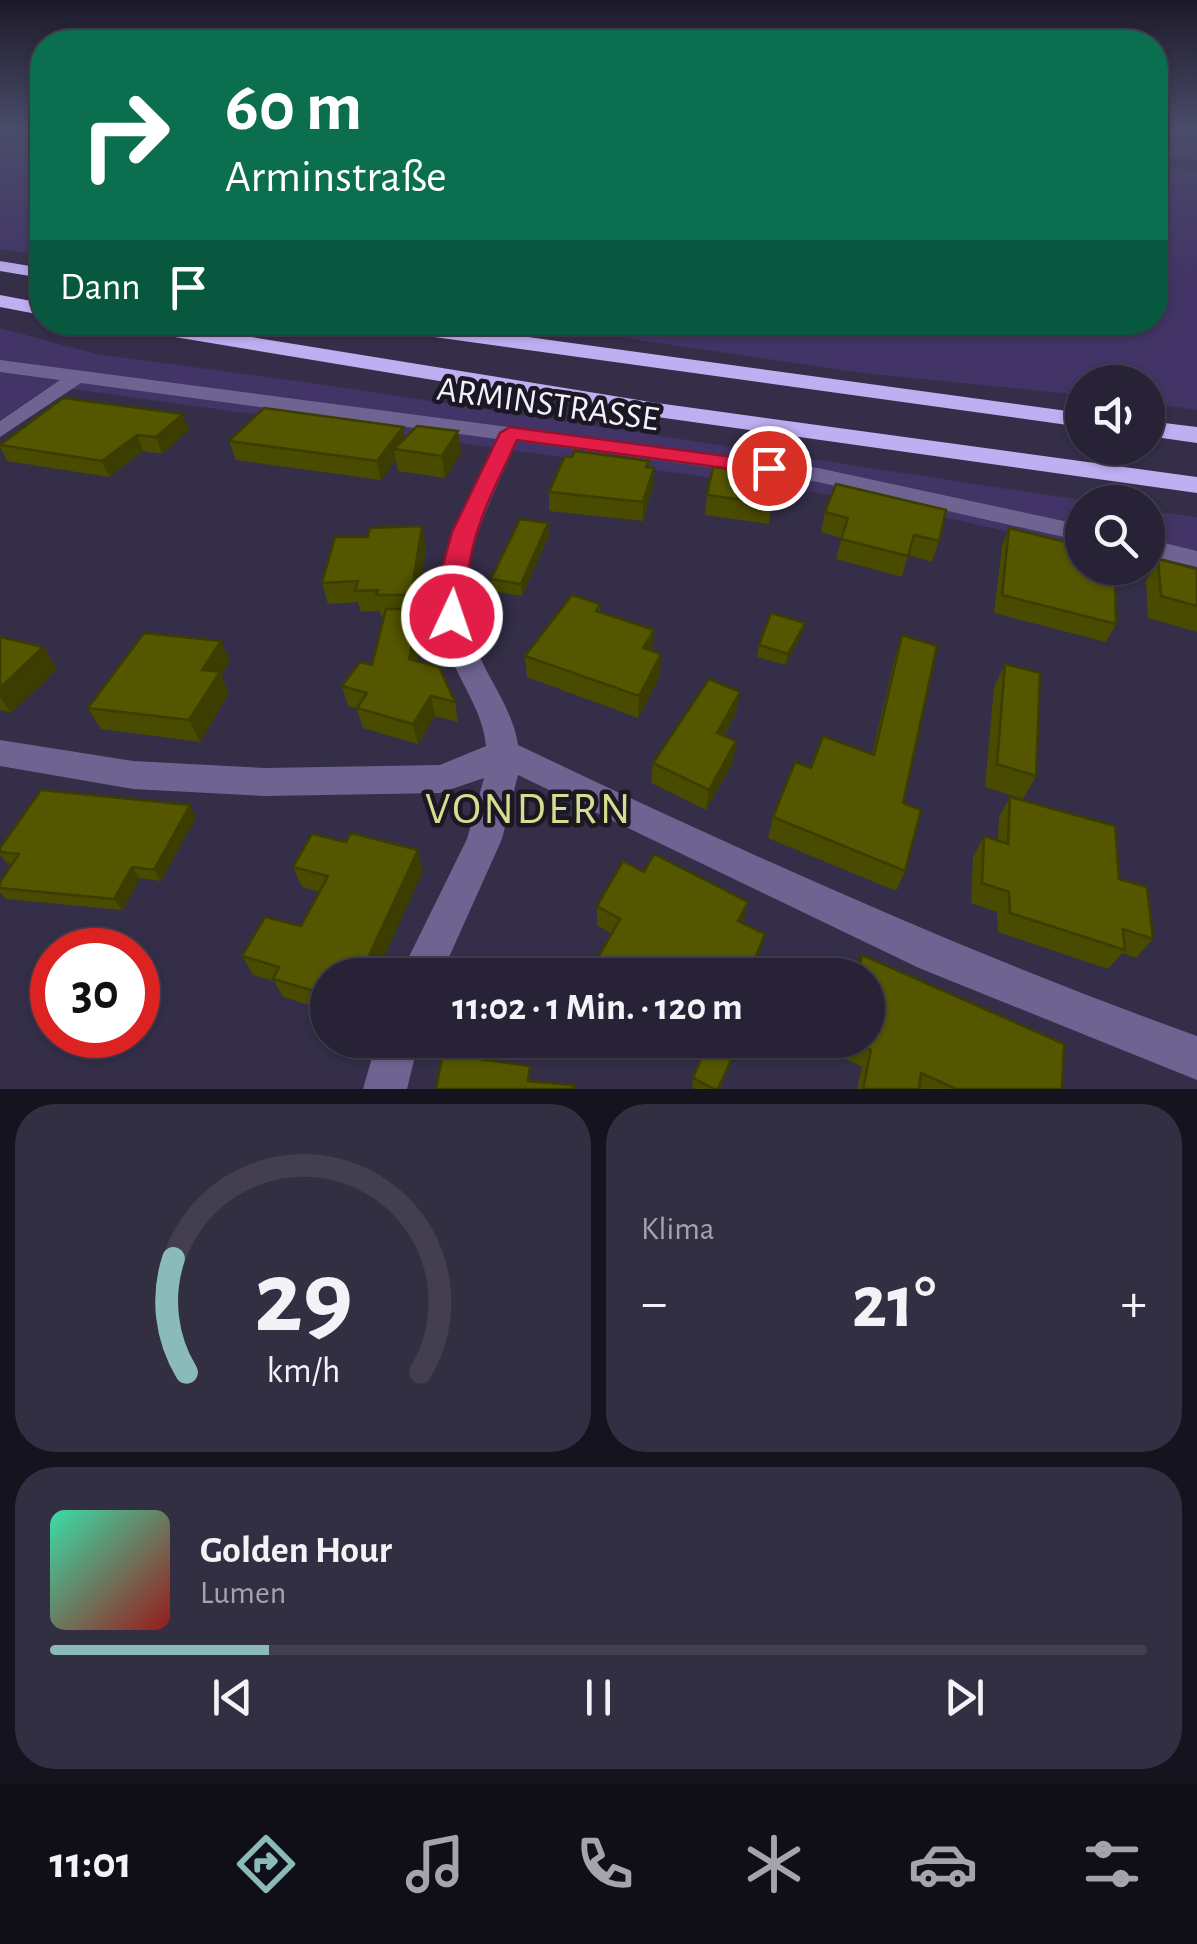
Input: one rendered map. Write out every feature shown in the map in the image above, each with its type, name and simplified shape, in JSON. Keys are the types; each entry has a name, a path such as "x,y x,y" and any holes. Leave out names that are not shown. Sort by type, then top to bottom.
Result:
{"highway":[{"path":"0,266 30,270"},
{"path":"0,302 30,307"},
{"path":"192,335 972,456 1197,484"},
{"path":"464,335 1065,418"},
{"path":"1165,431 1197,436"}],"street":[{"name":"ARMINSTRASSE","path":"0,366 818,475 1065,528"},
{"path":"0,432 78,376"},
{"path":"428,958 493,815 504,753 491,706 454,631 451,603 463,532 510,433"},
{"path":"1165,551 1197,559"},
{"path":"0,753 133,776 265,782 440,779 504,753"},
{"path":"504,753 754,877 937,958 1030,997 1197,1058"},
{"path":"385,1089 393,1058"}],"shaded area":[{"path":"0,182 30,182 30,253 0,249"},
{"path":"1168,182 1197,182 1197,410 1165,405 1165,365 1065,365 1065,393 862,373 604,335 1168,335"},
{"path":"0,328 96,354 319,384 1065,498 1065,544 807,491 51,386 0,420"},
{"path":"1165,513 1197,517 1197,569 1165,564"}],"building":[{"path":"63,398 183,414 156,437 137,435 102,461 0,445"},
{"path":"264,408 403,427 377,461 229,441"},
{"path":"417,426 458,431 442,456 394,449"},
{"path":"575,451 649,461 646,467 654,468 643,502 549,492 565,456 572,457"},
{"path":"713,467 776,475 773,504 707,495"},
{"path":"836,484 946,510 939,541 914,535 908,556 841,539 848,518 825,512"},
{"path":"520,519 548,523 521,584 491,579"},
{"path":"422,526 411,595 355,591 358,581 322,583 335,537 368,537 370,528"},
{"path":"1009,528 1065,542 1065,585 1115,585 1116,624 1002,595"},
{"path":"1165,561 1197,569 1197,606 1161,596"},
{"path":"572,595 600,604 596,611 654,630 643,648 661,654 639,696 525,656"},
{"path":"386,609 419,609 409,659 439,667 455,702 431,696 413,724 357,708 367,693 342,686 360,662 372,665"},
{"path":"771,613 805,623 788,654 759,645"},
{"path":"144,633 221,641 202,670 220,672 189,720 88,708"},
{"path":"902,635 937,646 903,803 921,810 905,871 773,817 795,762 811,768 823,736 874,755"},
{"path":"0,637 43,647 0,688"},
{"path":"1005,664 1040,673 1036,776 997,764"},
{"path":"709,679 740,692 717,733 736,741 709,790 653,763"},
{"path":"41,790 190,805 154,870 132,867 114,899 0,888 19,854 0,852 0,848"},
{"path":"1010,797 1115,826 1119,879 1147,887 1153,939 1123,929 1125,950 1010,913 1009,892 982,883 984,836 1008,844"},
{"path":"351,833 418,850 368,958 310,958 310,990 273,979 279,967 242,956 265,917 301,926 328,876 293,867 312,834 346,842"},
{"path":"654,854 748,902 738,921 765,934 755,958 598,958 620,919 597,906 623,861 644,872"},
{"path":"885,965 1064,1044 1062,1089 956,1089 921,1073 919,1089 863,1089 869,1058 885,1058"},
{"path":"442,1058 530,1066 528,1081 574,1085 573,1089 436,1089"},
{"path":"701,1058 731,1060 718,1089 693,1078"}],"district":[{"name":"VONDERN","path":"529,807"}],"route":[{"path":"452,616 454,569 463,532 510,433 769,468"}]}
